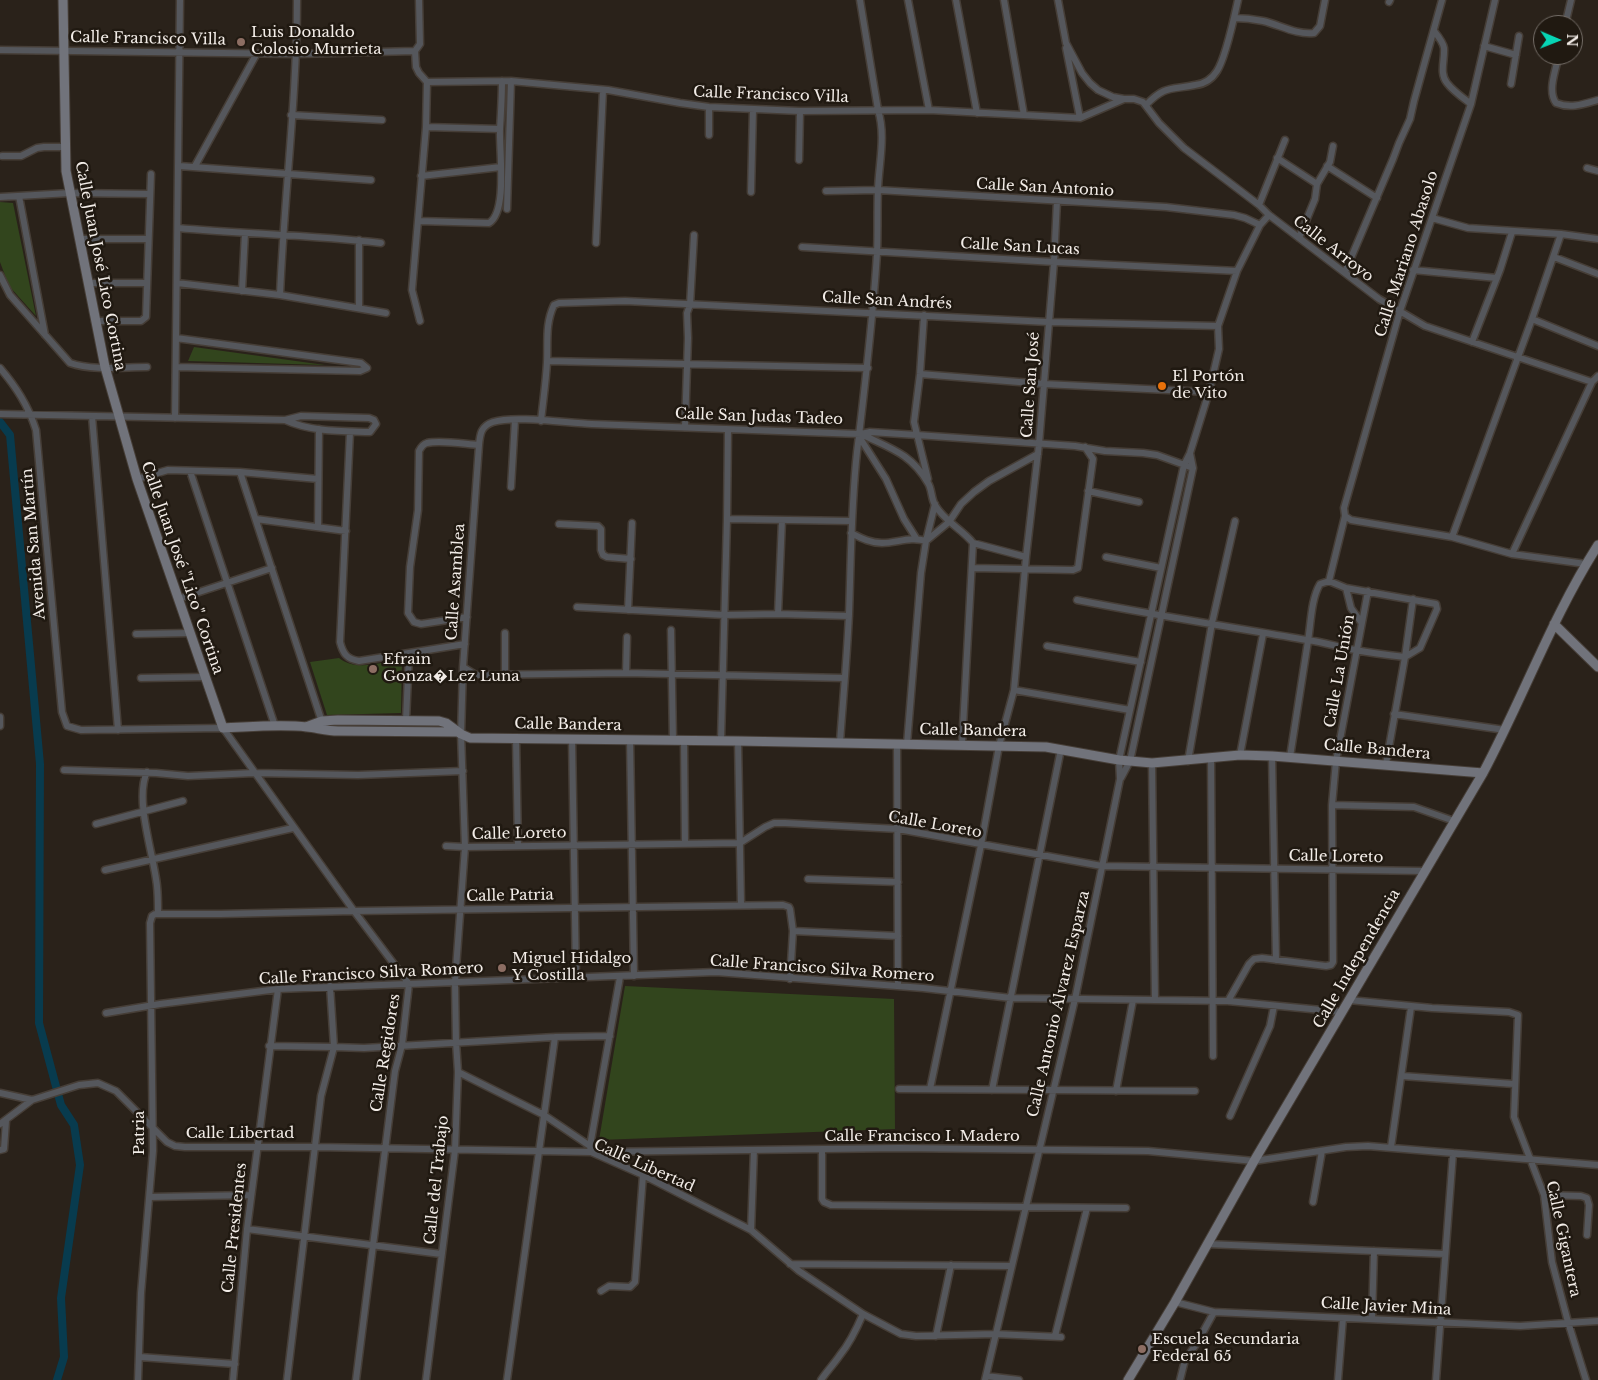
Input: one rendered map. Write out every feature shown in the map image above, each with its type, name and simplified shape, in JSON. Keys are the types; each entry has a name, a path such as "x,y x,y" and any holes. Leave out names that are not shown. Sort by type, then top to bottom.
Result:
{"street":[{"name":"Calle Juan José Lico Cortina","path":"63,0 64,147 66,171 95,321 118,417"},
{"path":"175,418 181,52 180,0"},
{"path":"280,295 282,234 297,54 297,0"},
{"path":"420,0 420,44 415,51 418,73 428,82 412,290 420,321"},
{"path":"840,742 848,616 851,521 873,313 881,122 860,0"},
{"path":"908,0 928,110"},
{"path":"956,0 977,113"},
{"path":"1004,0 1024,115"},
{"path":"1058,0 1070,75 1080,118"},
{"path":"1066,43 1082,73 1098,90 1124,99 1139,100 1146,105 1162,91 1173,87 1198,85 1212,78 1221,63 1238,0"},
{"path":"1234,18 1246,18 1264,22 1298,33 1314,33 1320,26 1325,0"},
{"path":"1345,272 1410,119 1442,0"},
{"name":"Calle Mariano Abasolo","path":"1329,581 1344,516 1344,508 1400,311 1471,104 1495,0"},
{"path":"1567,15 1570,0"},
{"path":"1434,31 1443,44 1443,71 1447,83 1471,104"},
{"path":"1511,84 1519,36"},
{"path":"1484,46 1516,54"},
{"name":"Calle Francisco Villa","path":"0,50 297,54 415,51"},
{"path":"195,166 257,53"},
{"path":"1557,65 1552,88 1552,96 1556,104 1578,106 1598,100"},
{"name":"Calle Francisco Villa","path":"428,82 511,81 603,90 710,107 753,110 928,110 1080,118 1124,99"},
{"path":"507,209 511,81"},
{"path":"418,221 484,224 494,221 497,216 500,199 502,82"},
{"path":"596,243 603,90"},
{"name":"Calle Arroyo","path":"1146,105 1159,123 1184,148 1379,300 1425,326 1592,382"},
{"path":"709,135 710,107"},
{"path":"751,192 753,110"},
{"path":"799,160 800,111"},
{"path":"291,115 382,120"},
{"path":"426,127 500,129"},
{"path":"1259,205 1285,140"},
{"path":"1299,238 1315,198 1317,184 1330,162 1333,146"},
{"path":"2,156 21,156 37,148 64,147"},
{"path":"1277,158 1317,184"},
{"path":"179,166 371,180"},
{"path":"1327,166 1377,198"},
{"path":"421,176 501,167"},
{"path":"1587,168 1598,171"},
{"path":"95,321 144,320 146,313 151,174"},
{"name":"Calle San Antonio","path":"826,191 878,190 1166,208 1221,213 1245,218 1260,225"},
{"path":"0,196 70,193 150,194"},
{"path":"19,196 46,336"},
{"name":"Calle San José","path":"930,1090 981,845 999,746 1014,690 1026,557 1039,444 1054,262 1056,201"},
{"path":"1218,326 1237,271 1260,225 1269,215"},
{"path":"1432,218 1468,228 1561,234 1598,239"},
{"path":"178,228 282,234 381,243"},
{"path":"1472,342 1497,278 1512,232"},
{"path":"242,291 244,233"},
{"path":"1452,537 1561,234"},
{"path":"685,426 687,314 690,305 694,235"},
{"path":"79,239 148,239"},
{"path":"359,240 359,308"},
{"name":"Calle San Lucas","path":"802,247 1237,271"},
{"path":"1554,257 1598,273"},
{"path":"1413,270 1497,278"},
{"path":"0,275 2,285 70,363 81,366 147,367"},
{"path":"88,283 147,283"},
{"path":"177,283 280,295 386,313"},
{"name":"Calle San Andrés","path":"547,362 549,316 554,305 559,303 625,301 1048,322 1218,326"},
{"path":"924,315 920,374 914,422 935,504 949,522 965,534 973,543 1026,557"},
{"path":"1532,319 1598,346"},
{"name":"Calle Antonio Álvarez Esparza","path":"986,1378 1075,999 1120,779 1119,760 1184,465 1190,453 1209,392 1219,349 1218,326"},
{"path":"176,338 361,363 368,368 360,371 176,367"},
{"path":"541,421 547,362 686,363 868,368"},
{"name":"Avenida San Martín","path":"0,368 20,393 31,416 38,441 62,712 67,726 81,730 118,730"},
{"path":"920,374 1044,384 1209,392"},
{"path":"1512,554 1592,382 1598,376"},
{"path":"0,414 285,420 301,416 369,418 374,420 376,424 370,432 350,432 302,428 285,420"},
{"path":"92,416 118,730 306,727 406,720 446,723 460,733"},
{"name":"Calle Juan José \"Lico\" Cortina","path":"118,417 136,478 223,728"},
{"path":"511,486 515,420"},
{"name":"Calle San Judas Tadeo","path":"481,431 485,426 495,421 515,420 685,426 728,430 860,436 870,432 1085,447 1105,451 1143,453 1157,455 1192,468"},
{"path":"318,527 319,429"},
{"path":"721,740 728,430"},
{"name":"Calle Asamblea","path":"456,982 465,847 460,733 463,667 481,431"},
{"path":"350,432 340,642 345,656 359,661 465,644"},
{"path":"860,436 904,454 912,461 930,485"},
{"path":"860,436 886,479 904,519 916,538"},
{"path":"467,617 421,624 414,622 408,613 410,567 418,510 419,451 421,446 427,443 479,445"},
{"path":"972,565 1025,569 1072,570 1078,568 1093,458 1085,447"},
{"path":"1093,458 1105,451"},
{"name":"Calle Antonio Álvarez Esparza","path":"1120,779 1130,761 1192,468 1190,453"},
{"path":"926,541 949,522 961,504 974,492 989,481 1038,454"},
{"path":"136,478 163,471 190,471 240,472 318,479"},
{"path":"190,471 275,726"},
{"path":"240,472 323,726"},
{"path":"1088,491 1139,502"},
{"path":"898,986 898,829 902,744 920,583 926,541 935,504"},
{"path":"1344,516 1351,520 1452,537 1512,554 1586,564"},
{"path":"256,519 346,531"},
{"path":"727,519 851,521"},
{"path":"778,614 782,520"},
{"path":"1188,761 1212,623 1235,521"},
{"path":"628,610 632,523"},
{"path":"559,524 598,526 601,529 601,550 603,555 631,559"},
{"path":"851,534 868,541 884,543 916,538 926,541"},
{"path":"962,745 973,543"},
{"name":"Calle Independencia","path":"1128,1380 1175,1302 1254,1161 1483,773 1554,624 1598,545"},
{"path":"1106,557 1161,568"},
{"path":"178,599 272,568"},
{"path":"1077,600 1161,616 1212,623 1263,634 1308,640 1405,658 1420,648 1438,606 1434,603 1346,588 1329,581 1320,584 1317,588 1313,606 1308,640 1290,757"},
{"path":"1346,588 1351,608 1361,622"},
{"name":"Calle La Unión","path":"1276,960 1326,966 1331,965 1334,958 1332,805 1336,761 1368,591"},
{"path":"1386,764 1405,658 1412,599"},
{"path":"577,607 724,615 848,616"},
{"path":"1554,624 1598,667"},
{"path":"671,630 673,740"},
{"path":"136,634 190,633"},
{"path":"504,676 505,633"},
{"path":"1240,755 1263,634"},
{"path":"626,673 627,637"},
{"path":"1047,646 1140,662"},
{"path":"406,720 409,654"},
{"path":"463,667 476,675 504,676 626,673 844,678"},
{"path":"141,678 205,677"},
{"path":"1014,690 1130,710"},
{"path":"1394,714 1505,730"},
{"path":"0,717 0,726"},
{"path":"323,726 460,733"},
{"name":"Calle Regidores","path":"223,728 293,828 409,984 402,1045 394,1071 356,1380"},
{"name":"Calle Bandera","path":"460,733 470,738 738,740 999,746 1061,749 1119,760 1152,763 1240,755 1272,756 1483,773"},
{"path":"516,738 518,846"},
{"path":"572,739 576,977"},
{"path":"630,740 634,976"},
{"path":"684,740 686,844"},
{"path":"738,740 741,904"},
{"path":"992,1090 1061,749"},
{"path":"1228,1002 1249,964 1254,959 1276,960 1272,756"},
{"path":"1211,757 1213,1056"},
{"path":"1152,763 1154,1000"},
{"path":"64,770 146,772 188,776 254,773 358,775 463,771"},
{"path":"146,772 141,791 157,886 158,913"},
{"path":"96,824 183,801"},
{"path":"1332,805 1414,807 1454,821"},
{"name":"Calle Loreto","path":"446,846 632,845 740,842 774,823 898,829 1102,866 1424,871"},
{"path":"105,870 293,828"},
{"path":"808,879 898,882"},
{"name":"Calle Patria","path":"158,913 220,914 741,904 786,905 790,909 793,930 790,979"},
{"name":"Patria","path":"138,1380 141,1293 150,1197 153,1128 150,922 152,916 158,913"},
{"path":"793,930 898,936"},
{"name":"Calle Francisco Silva Romero","path":"106,1013 278,989 716,972 898,986 1012,998 1213,1001 1342,1012"},
{"path":"458,1072 544,1115 590,1149 620,977"},
{"name":"Calle del Trabajo","path":"426,1380 455,1150 458,1072 456,982"},
{"path":"287,1380 321,1096 334,1047 330,986"},
{"name":"Calle Presidentes","path":"233,1380 256,1147 278,989"},
{"path":"1116,1091 1133,1000"},
{"path":"1349,1000 1411,1007 1391,1148"},
{"path":"1230,1116 1270,1026 1274,1006"},
{"name":"Calle Gigantera","path":"1411,1007 1509,1012 1518,1015 1514,1117 1544,1195 1552,1262 1586,1380"},
{"path":"270,1046 364,1048 555,1037 610,1036"},
{"path":"507,1380 555,1037"},
{"path":"1402,1076 1514,1084"},
{"name":"Calle Libertad","path":"32,1100 74,1087 98,1083 116,1091 167,1142 175,1146 455,1150 590,1149 751,1230 799,1271 863,1314 901,1334 916,1336 995,1334 1058,1337 1087,1208"},
{"path":"899,1089 1195,1091"},
{"path":"0,1093 32,1100"},
{"path":"0,1150 4,1149 3,1122 32,1100"},
{"name":"Calle Francisco I. Madero","path":"590,1149 822,1150 900,1148 1148,1151 1254,1161 1346,1147 1368,1146 1598,1165"},
{"path":"751,1230 754,1150"},
{"path":"822,1150 821,1195 827,1204 1126,1208"},
{"path":"1313,1202 1322,1151"},
{"path":"1436,1380 1452,1153"},
{"path":"601,1291 612,1286 630,1287 635,1282 643,1176"},
{"path":"150,1197 251,1195"},
{"path":"1544,1195 1582,1196 1587,1198 1587,1235"},
{"path":"247,1229 441,1254"},
{"path":"1206,1244 1445,1254"},
{"path":"1372,1319 1374,1251"},
{"path":"790,1264 1011,1266"},
{"path":"936,1336 950,1265"},
{"name":"Calle Javier Mina","path":"1175,1302 1214,1312 1520,1326 1598,1321"},
{"path":"1180,1380 1185,1360 1214,1312"},
{"path":"821,1380 856,1331 863,1314"},
{"path":"1338,1380 1343,1318"},
{"path":"140,1357 235,1364"},
{"path":"986,1378 1019,1380"}],"green space":[{"path":"0,202 13,203 36,316 9,286 0,262"},
{"path":"194,347 325,365 188,361"},
{"path":"339,658 346,662 361,665 402,659 401,713 327,715 310,662"},
{"path":"625,986 894,999 895,1129 599,1140"}],"waterway":[{"path":"0,422 10,435 40,764 39,1023 61,1105 74,1125 80,1165 61,1298 64,1357 57,1380"}],"place":[{"name":"Luis Donaldo Colosio Murrieta","path":"241,42"},
{"name":"El Portón de Vito","path":"1162,386"},
{"name":"Efrain Gonza�Lez Luna","path":"373,669"},
{"name":"Miguel Hidalgo Y Costilla","path":"502,968"},
{"name":"Escuela Secundaria Federal 65","path":"1142,1349"}]}
